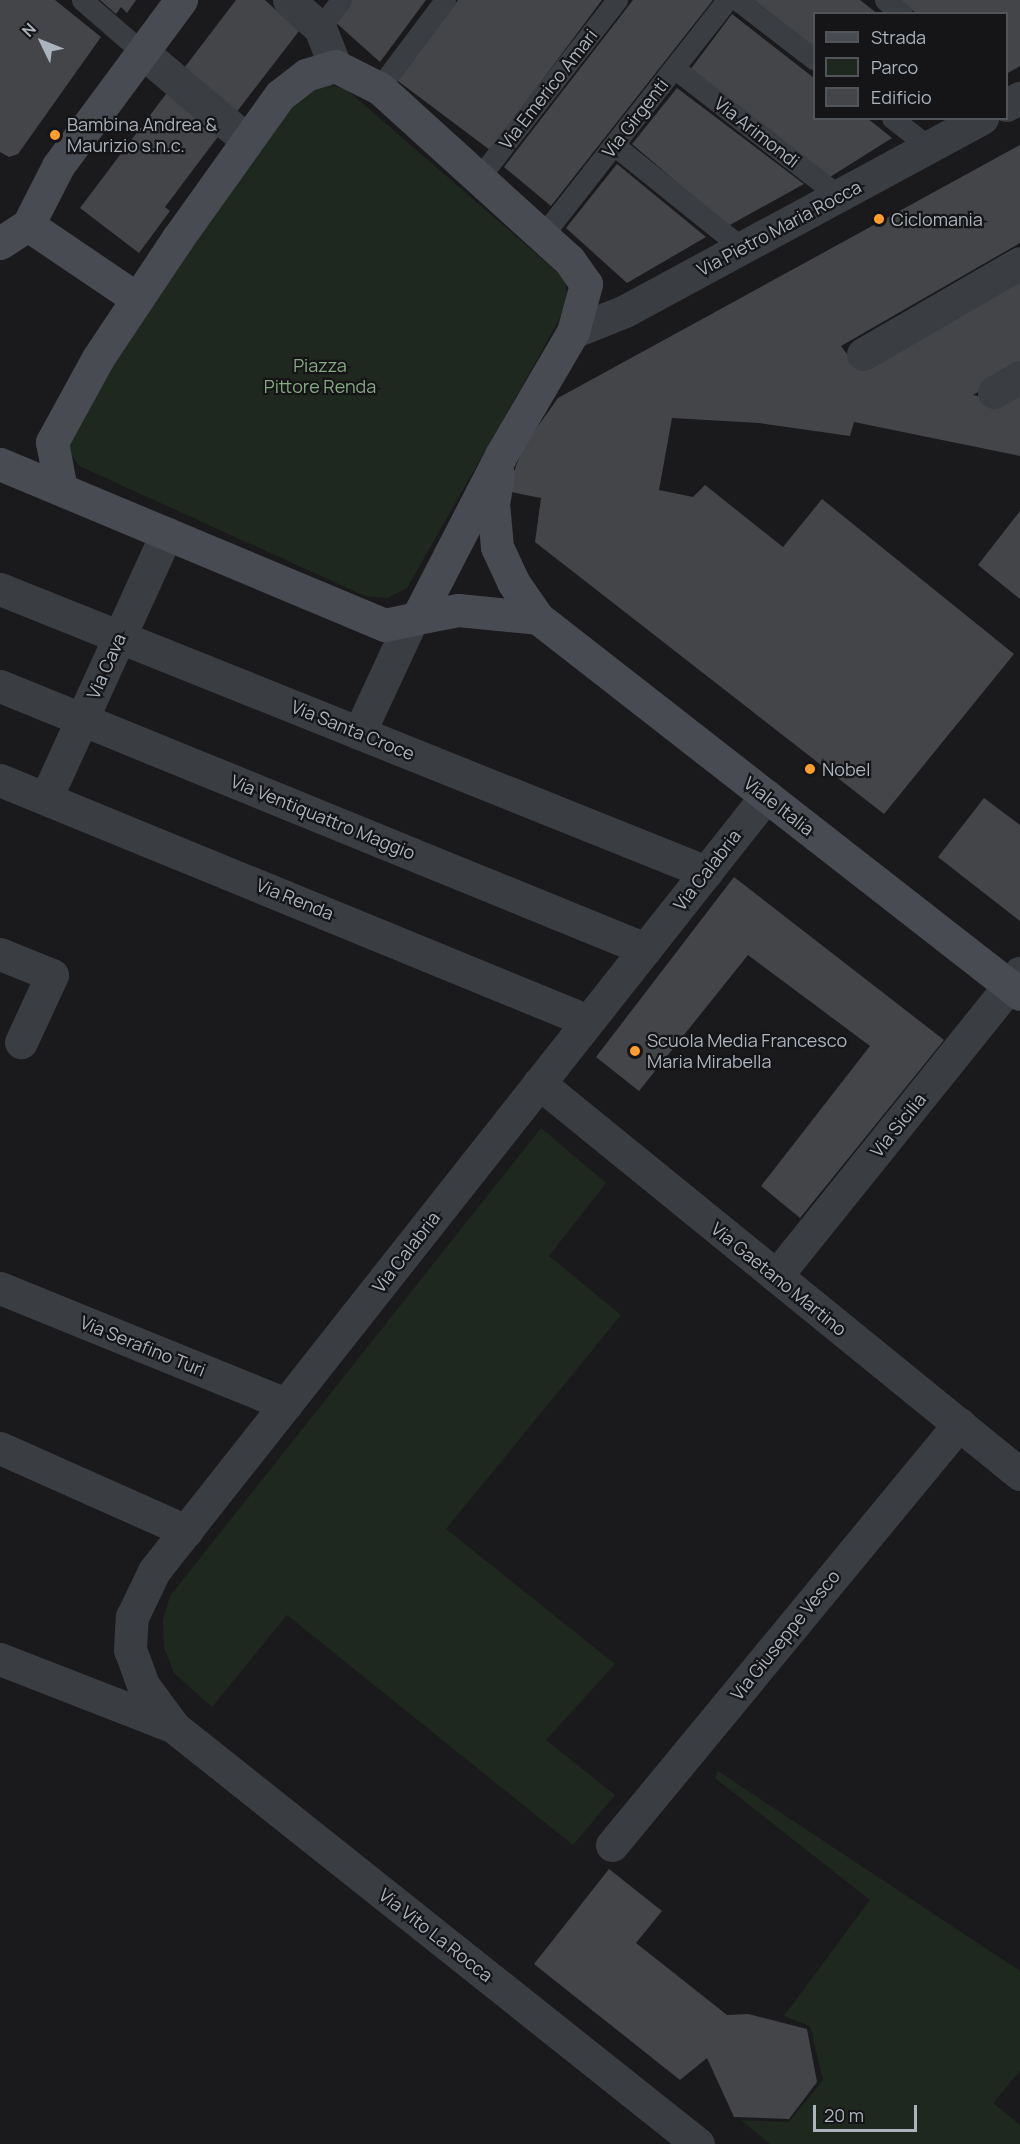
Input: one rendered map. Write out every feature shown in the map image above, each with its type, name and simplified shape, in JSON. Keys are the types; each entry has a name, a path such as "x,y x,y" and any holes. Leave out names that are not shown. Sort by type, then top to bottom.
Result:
{"street":[{"path":"0,243 28,225 58,166 181,0"},
{"path":"289,0 320,28 334,66 379,88 569,260 586,284 573,332 501,455 414,618 359,733"},
{"path":"142,52 247,140"},
{"path":"61,489 52,442 98,358 136,298 280,95 306,75 334,66"},
{"name":"Via Pietro Maria Rocca","path":"573,332 625,311 978,120"},
{"path":"28,225 136,298"},
{"path":"863,354 1020,263"},
{"name":"Viale Italia","path":"501,455 493,503 497,547 513,582 538,618 766,796 1017,984"},
{"path":"0,464 385,625 458,610 538,618"},
{"name":"Via Cava","path":"46,798 166,533"},
{"name":"Via Santa Croce","path":"0,589 706,872"},
{"name":"Via Ventiquattro Maggio","path":"0,686 645,949"},
{"name":"Via Renda","path":"0,780 588,1021"},
{"name":"Via Calabria","path":"174,1727 143,1685 130,1650 132,1617 154,1571 766,796"},
{"path":"0,954 52,975 21,1042"},
{"name":"Via Sicilia","path":"776,1276 1017,984"},
{"name":"Via Gaetano Martino","path":"539,1083 1020,1474"},
{"name":"Via Serafino Turi","path":"0,1288 286,1404"},
{"name":"Via Giuseppe Vesco","path":"612,1845 959,1424"},
{"path":"0,1448 186,1531"},
{"path":"0,1659 174,1727"},
{"name":"Via Vito La Rocca","path":"174,1727 698,2144"}],"lane":[{"path":"82,0 142,52"},
{"path":"320,28 341,0"},
{"path":"379,88 445,0"},
{"name":"Via Emerico Amari","path":"478,179 617,0"},
{"name":"Via Girgenti","path":"542,236 728,0"},
{"path":"737,0 813,58"},
{"path":"885,0 900,12"},
{"name":"Via Arimondi","path":"674,68 839,196"},
{"path":"895,120 929,147"},
{"path":"614,145 742,248"}],"green space":[{"name":"Piazza Pittore Renda","path":"325,84 346,89 565,279 568,303 407,588 387,598 365,596 79,466 70,453 70,434 112,362 283,109 306,92"},
{"path":"541,1128 606,1183 549,1256 621,1315 446,1529 615,1664 546,1740 615,1795 573,1845 287,1615 212,1707 174,1673 164,1648 163,1620 170,1596"},
{"path":"718,1771 1020,1971 1020,2071 993,2103 1020,2125 1020,2144 770,2144 741,2120 789,2122 823,2080 810,2026 784,2016 870,1900 715,1778"}],"building":[{"path":"0,0 55,0 101,37 18,154 9,157 0,152"},
{"path":"100,0 136,0 127,13 121,7 116,14"},
{"path":"236,0 265,0 299,31 232,118 178,76"},
{"path":"350,0 426,0 380,62 334,21"},
{"path":"458,0 602,0 490,150 398,81"},
{"path":"633,0 713,0 551,206 504,167"},
{"path":"754,0 860,0 875,12 813,12 813,46"},
{"path":"900,0 1020,0 1020,66 1008,73 1008,12 915,12"},
{"path":"732,14 813,77 813,120 870,120 892,138 830,177 690,70"},
{"path":"677,88 804,184 728,226 632,144"},
{"path":"169,90 220,134 165,207 170,211 139,253 80,208"},
{"path":"1020,145 1020,243 841,346 857,368 1020,273 1020,367 973,395 1005,402 1020,394 1020,456 854,422 850,436 759,423 672,418 659,490 693,497 705,485 783,547 822,499 1014,654 884,814 535,542 541,498 511,492 513,474 523,447 558,398"},
{"path":"617,164 706,237 627,283 566,228"},
{"path":"1020,511 1020,599 978,565"},
{"path":"984,798 1020,825 1020,921 938,857"},
{"name":"Scuola Media Francesco Maria Mirabella","path":"734,877 944,1040 800,1218 761,1186 870,1046 748,955 639,1091 596,1057"},
{"path":"609,1869 662,1911 636,1943 727,2015 748,2014 807,2029 817,2082 789,2119 734,2117 707,2058 680,2080 534,1964"}],"place":[{"name":"Bambina Andrea & Maurizio s.n.c.","path":"55,135"},
{"name":"Ciclomania","path":"879,219"},
{"name":"Nobel","path":"810,769"},
{"name":"Scuola Media Francesco Maria Mirabella","path":"635,1051"}]}
